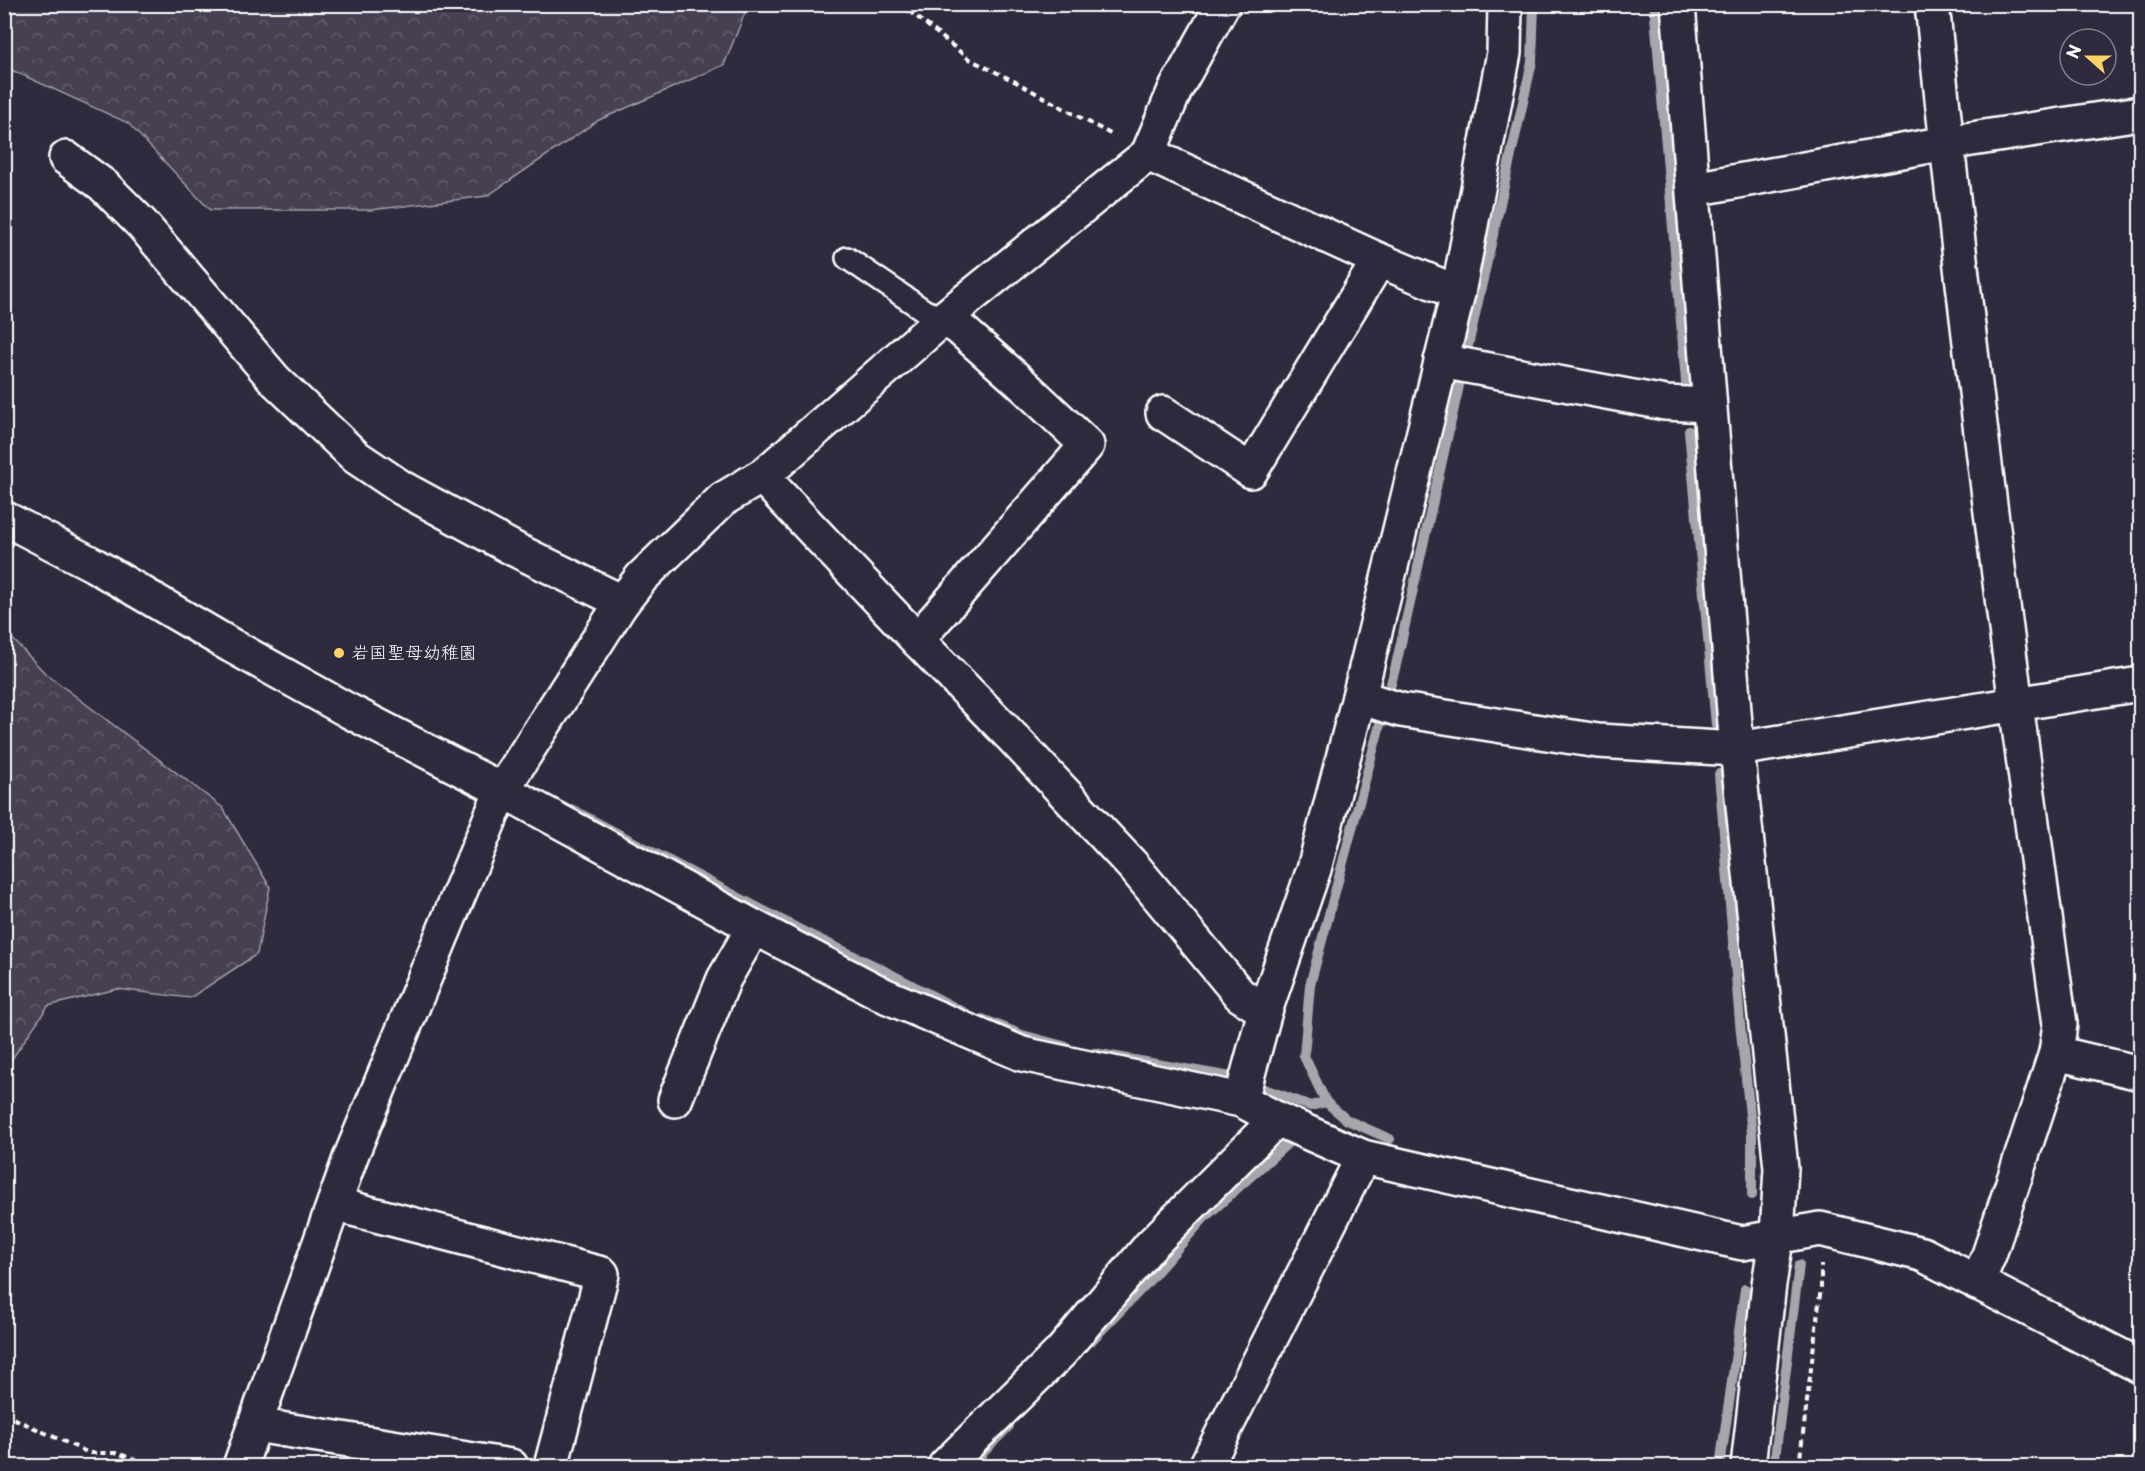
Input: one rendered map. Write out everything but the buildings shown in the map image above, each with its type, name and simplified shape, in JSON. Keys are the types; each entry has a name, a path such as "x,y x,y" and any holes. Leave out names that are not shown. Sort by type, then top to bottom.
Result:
{"street":[{"path":"240,1467 351,1156 502,790 621,604 642,577 723,499 765,474 944,318 1148,154 1175,90 1223,4"},
{"path":"1244,1088 1265,1011 1314,869 1365,699 1445,362 1504,53 1505,4"},
{"path":"1678,4 1737,749 1780,1168 1777,1235 1748,1467"},
{"path":"1932,4 1946,143 2015,705 2060,1024 2056,1053 1989,1255 1977,1283"},
{"path":"1694,189 1946,143 2140,113"},
{"path":"1148,154 1379,260 1458,293"},
{"path":"66,158 103,185 142,225 275,380 356,457 402,488 516,550 610,596 621,604"},
{"path":"1162,413 1251,471 1379,260"},
{"path":"917,640 1087,445 1020,382 959,328 944,318"},
{"path":"1445,362 1665,403 1708,405"},
{"path":"765,474 772,487 1134,867 1240,995 1265,1011"},
{"path":"4,518 94,565 232,646 350,711 502,790 754,927 886,996 1022,1054 1244,1088 1277,1119 1363,1157 1742,1242 1820,1228 1922,1254 2140,1366"},
{"path":"1365,699 1401,710 1598,741 1737,749 2140,684"},
{"path":"675,1100 724,979 754,927"},
{"path":"2056,1053 2140,1073"},
{"path":"945,1467 1061,1352 1150,1246 1277,1119"},
{"path":"1206,1467 1363,1157"},
{"path":"334,1204 602,1274 551,1467"},
{"path":"255,1425 511,1467"}],"lane":[{"path":"847,258 925,311 944,318"}],"path":[{"path":"901,4 969,59 1016,81 1148,154"},
{"path":"1799,1467 1821,1287 1820,1228"},
{"path":"4,1414 89,1454 117,1453 153,1467"}],"green space":[{"path":"5,4 748,5 724,65 599,120 487,196 371,210 210,210 128,123 5,67"},
{"path":"5,631 45,673 223,808 270,887 257,954 190,998 117,989 48,1006 5,1069"}],"waterway":[{"path":"1390,1139 1347,1120 1326,1102 1304,1056 1310,985 1396,665 1532,62 1534,4"},
{"path":"1654,4 1687,393"},
{"path":"1689,431 1716,725"},
{"path":"1719,774 1740,1023 1752,1134 1752,1195"},
{"path":"571,809 806,933 965,1013"},
{"path":"982,1019 1022,1035 1067,1047"},
{"path":"1094,1053 1231,1077 1311,1106 1326,1102"},
{"path":"1091,1341 1147,1283 1204,1218 1288,1143"},
{"path":"1774,1466 1799,1265"},
{"path":"1720,1466 1745,1289"},
{"path":"970,1466 1009,1426"}],"place":[{"name":"岩国聖母幼稚園","path":"339,653"}]}
